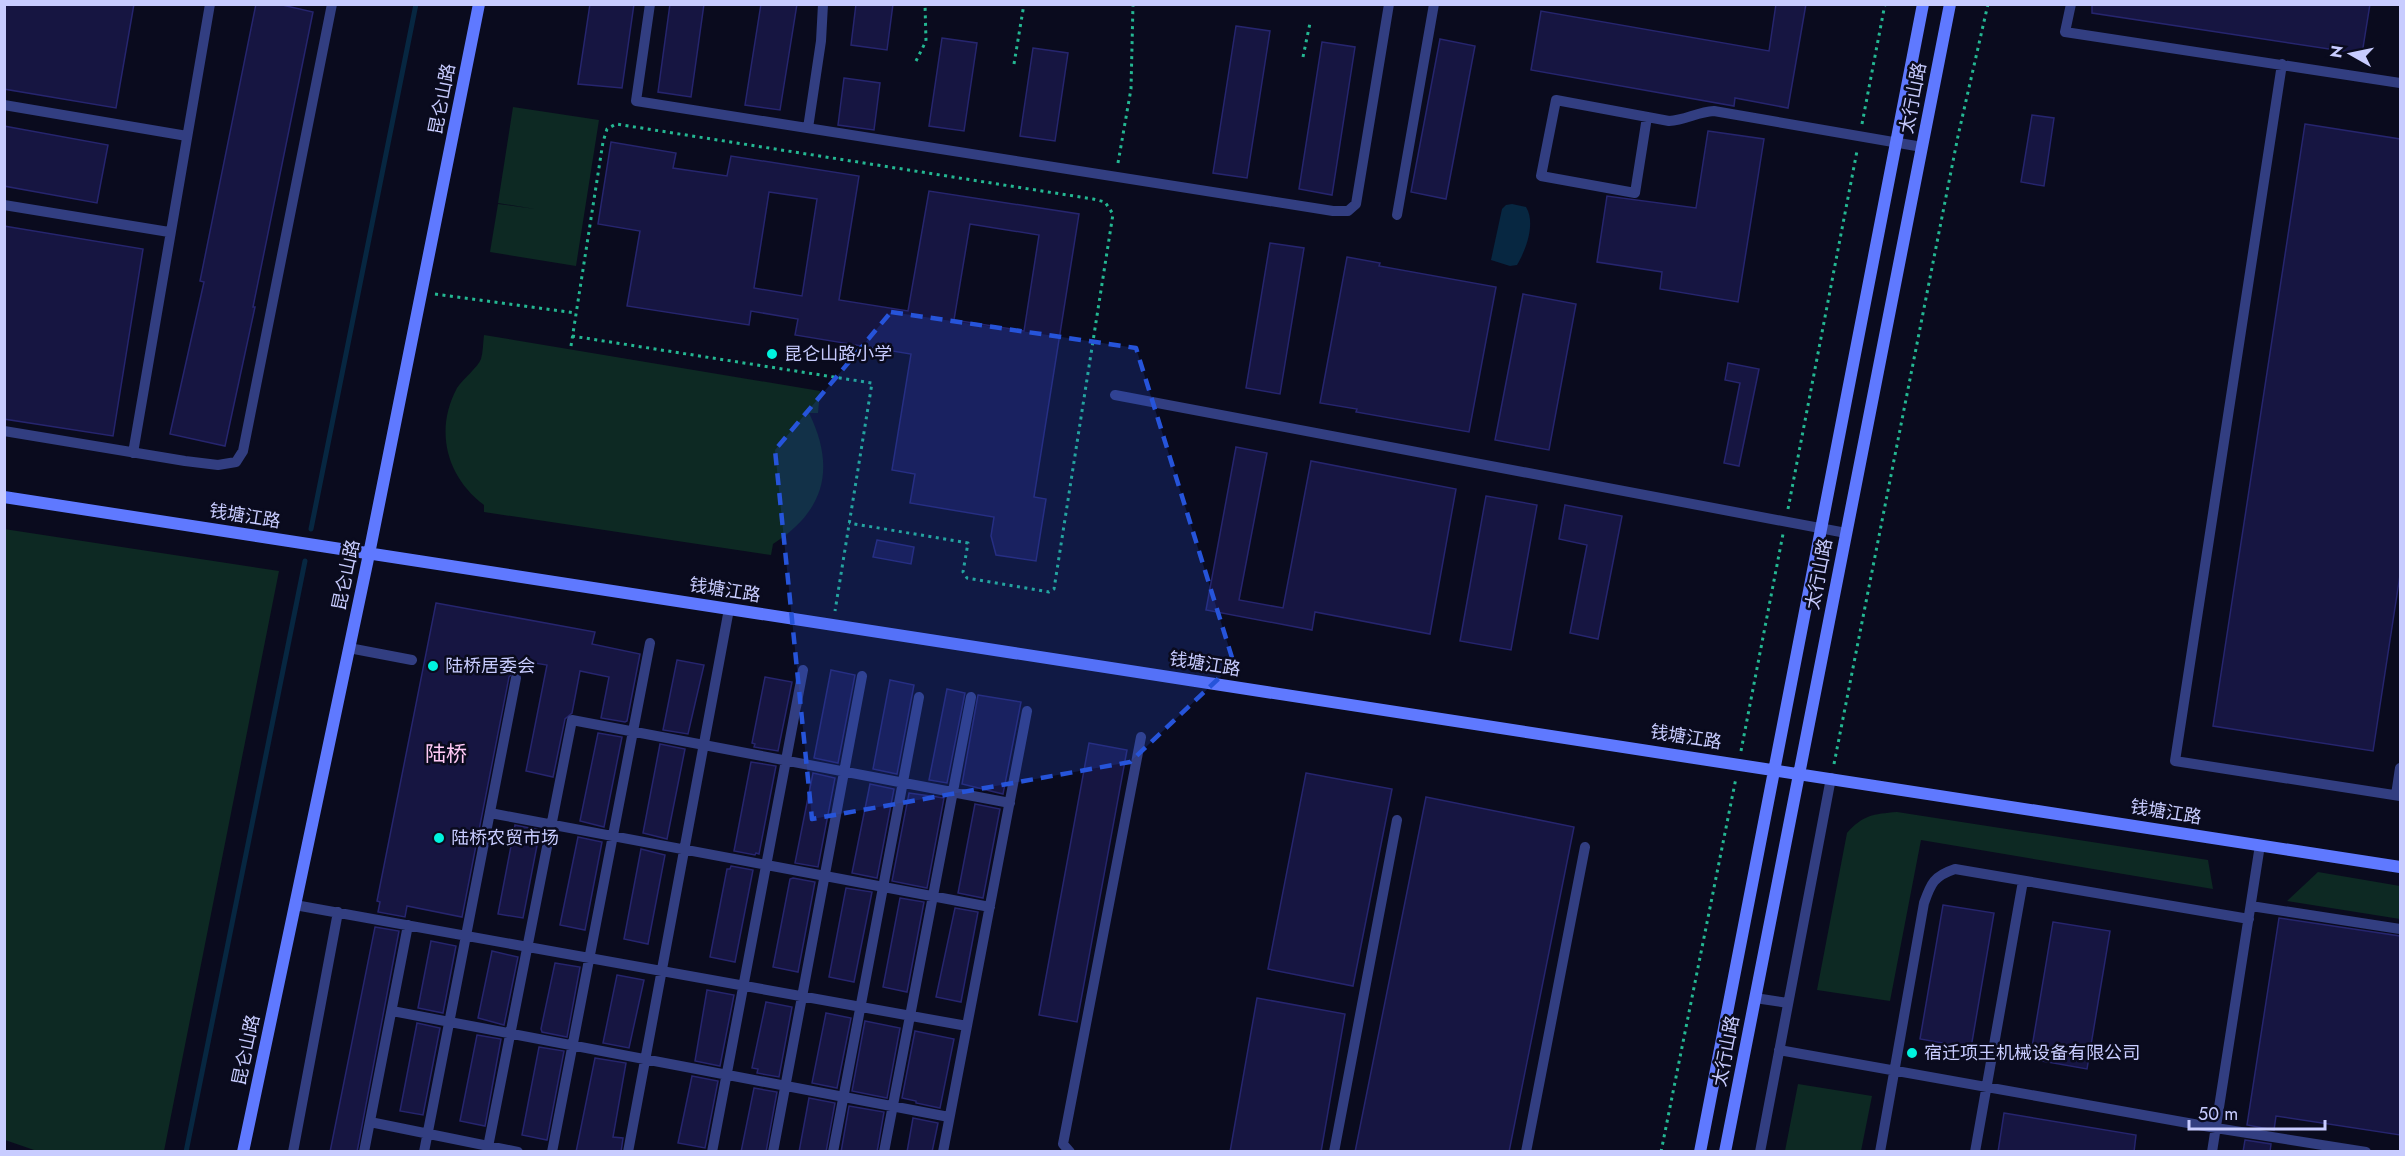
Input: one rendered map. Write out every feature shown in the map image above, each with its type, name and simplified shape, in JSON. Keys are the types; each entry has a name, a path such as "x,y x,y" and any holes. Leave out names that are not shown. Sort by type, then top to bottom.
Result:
{"street":[{"name":"昆仑山路","path":"243,1152 369,554 479,4"},
{"name":"太行山路","path":"1700,1152 1923,4"},
{"name":"太行山路","path":"1725,1152 1950,4"},
{"name":"钱塘江路","path":"4,497 2400,867"}],"lane":[{"path":"133,453 210,4"},
{"path":"4,431 218,465 236,462 243,451 332,4"},
{"path":"650,4 636,102 1334,212 1348,211 1356,204 1389,4"},
{"path":"807,128 821,41 823,4"},
{"path":"1397,215 1434,4"},
{"path":"2071,4 2066,32 2400,82"},
{"path":"2282,64 2175,760 2398,795 2400,768"},
{"path":"1647,117 1635,193 1541,176 1556,100 1669,121 1681,121 1699,112 1714,111 1922,147"},
{"path":"4,105 187,136"},
{"path":"4,205 170,232"},
{"path":"1115,394 1846,533"},
{"path":"628,1152 729,609"},
{"path":"552,1152 650,643"},
{"path":"349,648 412,660"},
{"path":"712,1152 803,670"},
{"path":"773,1152 862,675"},
{"path":"424,1152 516,678"},
{"path":"833,1152 919,697"},
{"path":"884,1152 971,697"},
{"path":"942,1152 1028,711"},
{"path":"488,1148 572,720 1010,803"},
{"path":"1070,1152 1063,1143 1141,737"},
{"path":"1760,1152 1832,778"},
{"path":"490,813 990,906"},
{"path":"1334,1152 1397,820"},
{"path":"2212,1152 2260,845"},
{"path":"1526,1152 1585,847"},
{"path":"1880,1152 1924,903 1929,888 1940,874 1955,869 2248,919"},
{"path":"1975,1152 2023,881"},
{"path":"295,905 967,1026"},
{"path":"2251,906 2400,929"},
{"path":"293,1152 338,912"},
{"path":"364,1152 408,925"},
{"path":"1755,998 1788,1003"},
{"path":"392,1011 949,1117"},
{"path":"1779,1050 2216,1128 2366,1152"},
{"path":"370,1122 488,1148 518,1152"}],"path":[{"path":"916,61 926,41 925,4"},
{"path":"1014,63 1024,4"},
{"path":"1116,177 1131,89 1133,4"},
{"path":"1661,1152 1739,764 1885,4"},
{"path":"1832,778 1958,136 1988,4"},
{"path":"1303,57 1310,23"},
{"path":"571,346 603,142 607,129 616,123 1105,202 1113,214 1054,589 1049,592 967,578 963,572 968,543 849,523"},
{"path":"421,292 576,313"},
{"path":"572,336 872,383 832,625"}],"highlighted area":[{"path":"891,312 1136,348 1234,664 1130,762 812,819 775,450"}],"green space":[{"path":"513,107 599,120 576,266 490,252 498,204 535,209 498,203"},
{"path":"484,335 820,391 818,413 809,413 822,452 823,470 821,487 814,503 791,531 773,544 771,555 484,512 484,505 471,494 453,467 448,452 446,420 457,388 481,359"},
{"path":"4,529 279,571 164,1151 37,1151 5,1140"},
{"path":"1897,812 2208,860 2213,889 1921,840 1890,1001 1817,990 1847,833 1858,822 1869,816"},
{"path":"2318,872 2400,886 2400,919 2287,901"},
{"path":"1798,1084 1872,1096 1861,1151 1785,1151"}],"water":[{"path":"1512,204 1526,207 1529,213 1530,228 1517,265 1510,266 1491,260 1502,209"}],"building":[{"path":"4,4 134,4 116,108 4,89"},
{"path":"256,4 278,4 313,12 225,446 170,434 204,282 200,281"},
{"path":"590,4 634,4 622,88 578,84"},
{"path":"670,4 704,4 691,97 658,92"},
{"path":"761,4 797,4 780,110 745,105"},
{"path":"856,4 893,4 887,50 851,45"},
{"path":"1776,4 1806,4 1788,108 1735,98 1734,106 1531,70 1541,11 1769,51"},
{"path":"2092,4 2370,4 2362,54 2092,13"},
{"path":"1236,26 1270,31 1247,178 1213,173"},
{"path":"942,38 977,43 964,131 929,126"},
{"path":"1440,39 1475,46 1446,199 1411,192"},
{"path":"1322,42 1355,47 1332,195 1299,189"},
{"path":"1033,48 1068,53 1055,141 1020,136"},
{"path":"844,78 880,83 874,130 838,125"},
{"path":"2032,115 2054,118 2044,186 2021,182"},
{"path":"2305,124 2400,139 2400,575 2373,751 2213,726"},
{"path":"4,126 108,145 97,203 4,186"},
{"path":"1708,131 1764,139 1738,302 1660,289 1662,272 1597,262 1607,196 1696,208"},
{"path":"611,142 676,153 673,168 727,176 731,156 859,176 839,300 908,311 929,191 1079,214 1034,497 1046,499 1036,561 996,555 991,536 994,517 910,503 915,474 892,470 911,354 795,335 798,319 751,311 749,325 627,306 640,231 598,224","holes":["769,192 817,199 802,296 754,288","970,224 1039,235 1024,331 954,320"]},
{"path":"4,226 143,249 113,436 4,419"},
{"path":"1270,243 1304,248 1280,394 1246,388"},
{"path":"1347,257 1380,263 1379,266 1496,287 1469,432 1356,412 1357,409 1320,403"},
{"path":"1523,294 1576,304 1549,450 1495,440"},
{"path":"1728,363 1759,369 1739,466 1724,463 1740,383 1725,380"},
{"path":"1236,447 1267,453 1239,600 1283,608 1311,461 1456,489 1430,634 1315,612 1312,630 1206,610"},
{"path":"1486,496 1537,505 1511,650 1460,641"},
{"path":"1565,505 1622,516 1598,639 1570,633 1587,545 1559,539"},
{"path":"877,540 914,547 911,564 873,557"},
{"path":"436,603 595,632 592,644 640,654 625,722 601,718 609,677 580,671 572,713 565,719 553,777 526,771 547,665 517,660 515,671 509,677 462,917 407,906 405,917 378,912 380,902 377,901"},
{"path":"677,660 704,665 688,734 663,730"},
{"path":"831,670 855,675 838,763 814,758"},
{"path":"765,677 792,682 778,751 754,747 755,744 752,743"},
{"path":"890,680 914,685 897,774 873,769"},
{"path":"947,689 965,693 947,783 929,780"},
{"path":"978,695 1021,702 1003,794 962,784"},
{"path":"598,733 622,737 604,827 580,821"},
{"path":"1089,743 1127,750 1077,1022 1039,1015"},
{"path":"660,744 685,749 667,839 643,833"},
{"path":"751,762 776,766 759,854 755,855 734,851"},
{"path":"813,773 835,778 818,867 795,863"},
{"path":"1306,773 1392,789 1353,986 1268,969"},
{"path":"870,784 894,789 877,878 852,873"},
{"path":"909,793 944,798 927,888 892,881"},
{"path":"1426,797 1574,827 1509,1152 1355,1152"},
{"path":"975,804 1000,809 983,898 958,893"},
{"path":"515,825 540,830 523,918 498,914"},
{"path":"578,837 602,842 585,930 560,925"},
{"path":"641,849 665,855 648,944 624,939"},
{"path":"731,866 753,870 735,962 710,957 727,869"},
{"path":"790,879 815,882 798,972 773,967"},
{"path":"846,888 872,892 854,982 829,977"},
{"path":"900,898 924,902 907,992 883,987"},
{"path":"1943,905 1994,913 1971,1048 1920,1039"},
{"path":"955,908 978,912 961,1002 936,997"},
{"path":"2279,918 2400,936 2400,1135 2276,1116 2274,1130 2247,1125"},
{"path":"2053,922 2110,931 2087,1069 2030,1059"},
{"path":"375,927 399,931 357,1152 330,1152"},
{"path":"431,941 456,946 443,1013 418,1008"},
{"path":"492,951 518,957 504,1025 478,1018"},
{"path":"555,963 580,967 567,1037 542,1032 541,1029"},
{"path":"617,975 644,980 629,1048 603,1043"},
{"path":"707,990 734,995 720,1066 695,1061"},
{"path":"1257,998 1345,1014 1321,1152 1230,1152"},
{"path":"766,1002 792,1007 779,1077 757,1073 758,1069 752,1068"},
{"path":"826,1013 851,1018 837,1088 812,1083"},
{"path":"865,1021 900,1028 887,1098 852,1091"},
{"path":"417,1023 440,1028 423,1115 400,1111"},
{"path":"915,1031 954,1039 940,1108 902,1098"},
{"path":"477,1035 501,1039 485,1126 460,1121"},
{"path":"539,1047 564,1051 547,1140 522,1135"},
{"path":"595,1058 626,1063 613,1137 623,1138 621,1152 576,1152"},
{"path":"692,1076 718,1081 705,1148 678,1143"},
{"path":"754,1088 777,1092 766,1152 741,1152"},
{"path":"809,1098 835,1103 826,1152 799,1152"},
{"path":"849,1106 884,1112 877,1152 841,1152"},
{"path":"2004,1113 2136,1135 2134,1152 1998,1152"},
{"path":"913,1118 938,1123 932,1152 907,1152"},
{"path":"2245,1140 2271,1144 2270,1152 2243,1152"}],"waterway":[{"path":"311,529 416,4"},
{"path":"186,1152 305,561"}],"place":[{"name":"昆仑山路小学","path":"772,354"},
{"name":"陆桥居委会","path":"433,666"},
{"name":"陆桥农贸市场","path":"439,838"},
{"name":"宿迁项王机械设备有限公司","path":"1912,1053"}],"district":[{"name":"陆桥","path":"446,754"}]}
